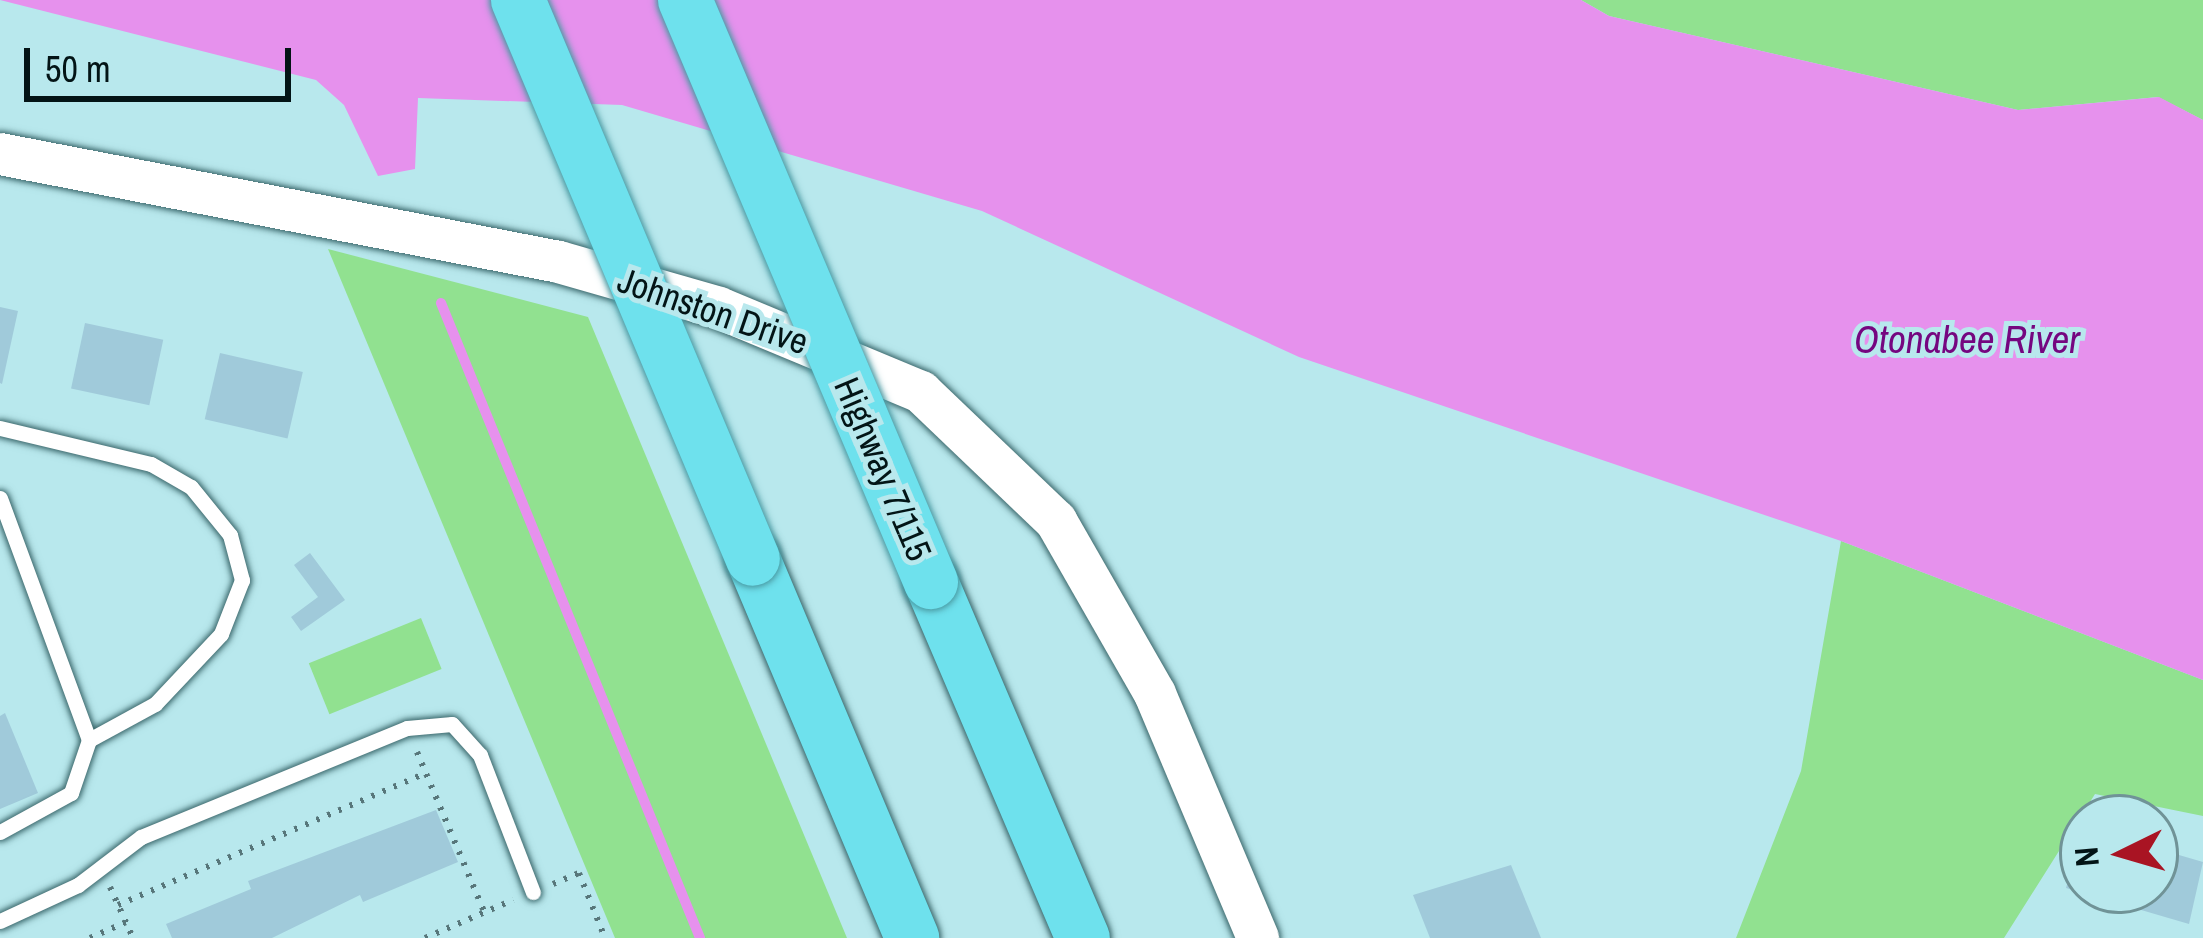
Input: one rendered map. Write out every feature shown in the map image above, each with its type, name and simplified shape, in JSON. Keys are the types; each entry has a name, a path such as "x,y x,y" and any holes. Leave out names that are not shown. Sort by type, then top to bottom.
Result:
{"highway":[{"path":"518,0 911,938"},
{"name":"Highway 7/115","path":"685,0 1082,938"}],"street":[{"name":"Johnston Drive","path":"0,154 559,262 719,308 921,392 1056,521 1155,694 1258,938"}],"lane":[{"path":"0,428 151,464 191,487 230,535 242,580 221,634 154,704 89,740"},
{"path":"0,498 89,740 71,793 0,832"},
{"path":"0,920 100,868 141,837 406,728 452,724 481,755 533,892"}],"path":[{"path":"406,728 484,912"},
{"path":"118,905 426,773"},
{"path":"100,868 133,938"},
{"path":"425,938 579,873 605,938"},
{"path":"90,938 126,922"}],"green space":[{"path":"1581,0 2203,0 2203,120 2158,97 2018,110 1609,16"},
{"path":"328,249 588,317 847,938 615,938"},
{"path":"1841,541 2203,680 2203,816 2179,811 2179,794 2059,794 2059,851 2004,938 1736,938 1801,771"},
{"path":"421,618 442,669 329,714 309,663"}],"water":[{"name":"Otonabee River","path":"0,0 1581,0 1609,16 2018,110 2159,97 2203,120 2203,680 1841,541 1299,357 982,211 622,105 418,98 415,169 378,176 344,105 316,80"}],"building":[{"path":"0,307 18,311 2,384 0,383"},
{"path":"85,323 163,340 149,405 71,389"},
{"path":"220,353 303,372 288,438 205,419"},
{"path":"310,553 345,600 301,631 291,617 318,597 294,565"},
{"path":"5,713 38,793 0,809 0,716"},
{"path":"436,810 458,862 363,902 360,895 272,938 172,938 166,924 251,889 248,881"},
{"path":"2179,855 2203,862 2189,924 2155,914 2179,914"},
{"path":"1511,865 1541,938 1430,938 1413,895"}],"waterway":[{"path":"441,303 700,938"}]}
